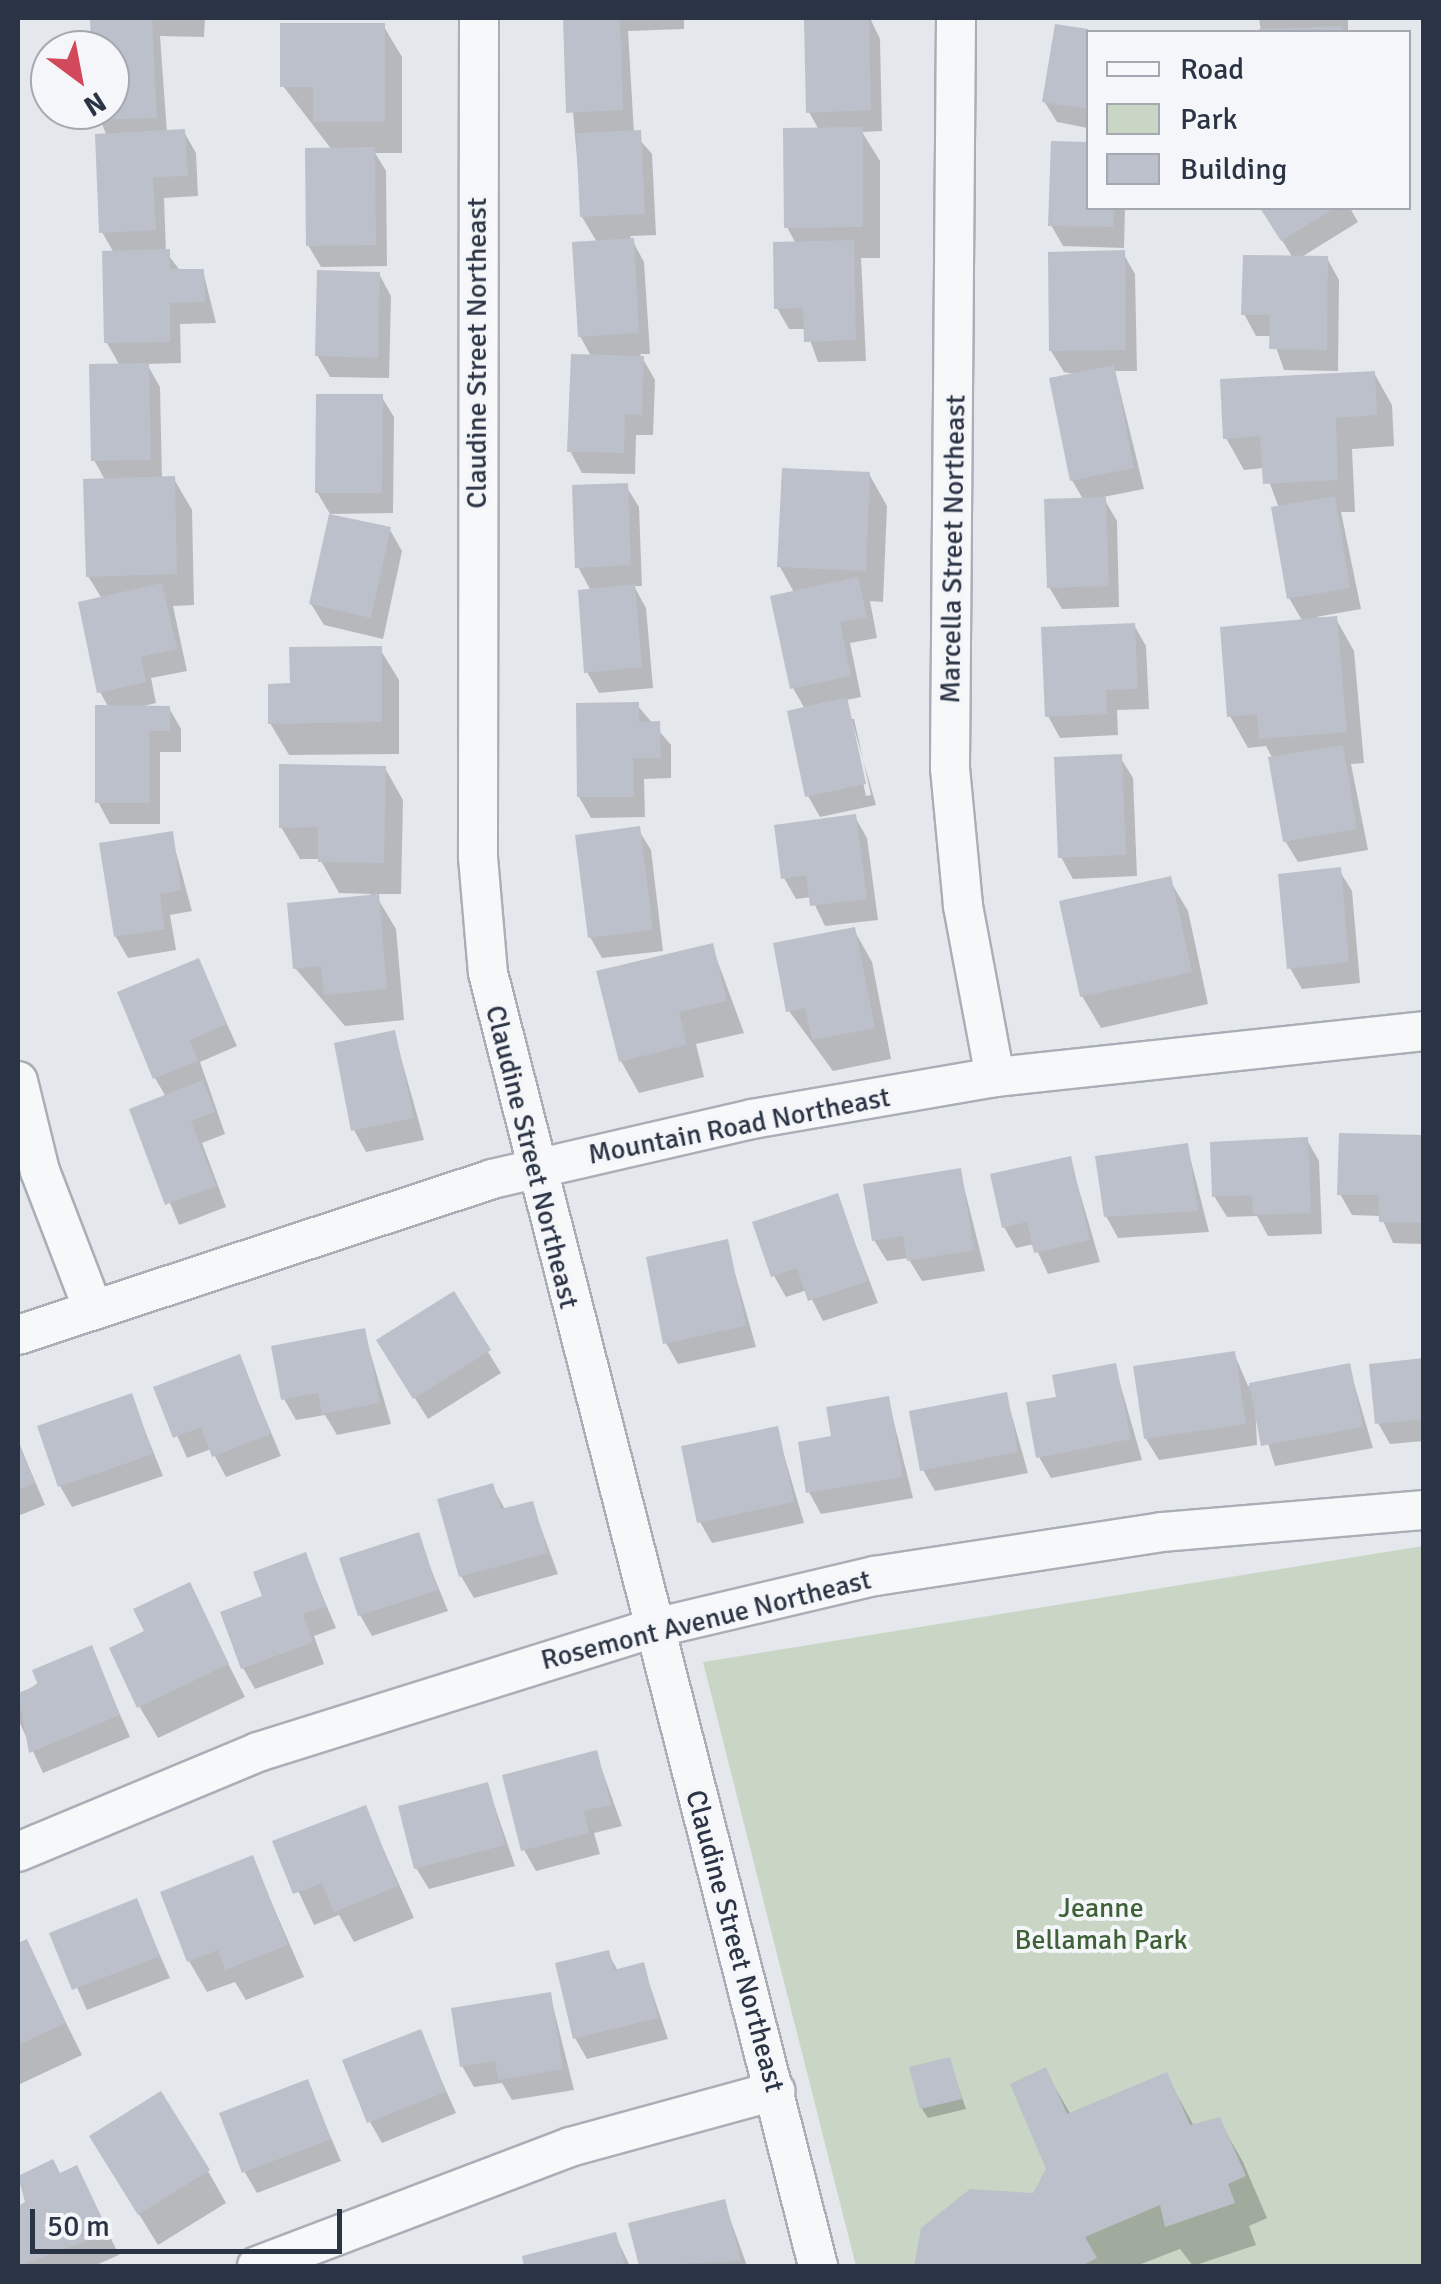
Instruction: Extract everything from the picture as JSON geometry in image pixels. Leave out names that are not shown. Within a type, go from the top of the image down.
[{"type":"street","name":"Claudine Street Northeast","points":[[479,18],[478,857],[501,1054],[818,2266]]},
{"type":"street","name":"Marcella Street Northeast","points":[[956,18],[950,768],[995,1077]]},
{"type":"street","name":"Mountain Road Northeast","points":[[18,1335],[91,1304],[533,1168],[995,1077],[1424,1031]]},
{"type":"street","points":[[18,1081],[40,1171],[91,1304]]},
{"type":"street","name":"Rosemont Avenue Northeast","points":[[18,1852],[258,1752],[650,1629],[875,1576],[1124,1538],[1424,1510]]},
{"type":"street","points":[[256,2266],[570,2147],[775,2090]]},
{"type":"green space","name":"Jeanne Bellamah Park","points":[[1423,1546],[1423,2266],[856,2266],[703,1662]]},
{"type":"building","points":[[152,18],[157,118],[130,119],[130,30],[90,30],[90,20]]},
{"type":"building","points":[[563,18],[620,18],[623,110],[566,113]]},
{"type":"building","points":[[804,18],[869,18],[871,110],[806,113]]},
{"type":"building","points":[[280,23],[385,23],[385,122],[313,122],[313,87],[280,87]]},
{"type":"building","points":[[1055,24],[1088,29],[1086,109],[1042,102]]},
{"type":"building","points":[[1343,26],[1343,30],[1259,29]]},
{"type":"building","points":[[863,127],[863,227],[784,228],[783,128]]},
{"type":"building","points":[[185,129],[188,176],[153,177],[156,230],[99,233],[95,134]]},
{"type":"building","points":[[641,130],[645,214],[580,217],[576,133]]},
{"type":"building","points":[[1051,141],[1086,142],[1086,210],[1114,210],[1113,227],[1048,226]]},
{"type":"building","points":[[375,147],[376,245],[306,246],[305,148]]},
{"type":"building","points":[[1261,210],[1332,210],[1281,241]]},
{"type":"building","points":[[634,238],[639,333],[578,337],[572,242]]},
{"type":"building","points":[[854,240],[856,340],[804,342],[803,308],[774,309],[773,242]]},
{"type":"building","points":[[170,249],[170,269],[204,269],[205,302],[170,303],[170,342],[104,343],[102,251]]},
{"type":"building","points":[[1125,250],[1126,350],[1049,351],[1048,252]]},
{"type":"building","points":[[1243,255],[1328,256],[1327,350],[1269,349],[1270,315],[1241,315]]},
{"type":"building","points":[[317,270],[380,272],[378,358],[315,356]]},
{"type":"building","points":[[571,354],[644,356],[642,415],[625,414],[624,453],[567,452]]},
{"type":"building","points":[[149,363],[151,460],[91,461],[89,364]]},
{"type":"building","points":[[1114,365],[1134,468],[1070,481],[1049,378]]},
{"type":"building","points":[[1375,371],[1377,415],[1336,418],[1338,480],[1263,484],[1260,436],[1223,439],[1220,379]]},
{"type":"building","points":[[316,394],[383,394],[382,493],[315,493]]},
{"type":"building","points":[[782,468],[870,472],[866,571],[777,567]]},
{"type":"building","points":[[175,476],[177,574],[86,577],[83,479]]},
{"type":"building","points":[[628,483],[631,565],[575,568],[572,485]]},
{"type":"building","points":[[1335,496],[1350,588],[1287,599],[1271,507]]},
{"type":"building","points":[[1106,497],[1109,586],[1047,588],[1044,499]]},
{"type":"building","points":[[329,514],[391,527],[371,618],[309,604]]},
{"type":"building","points":[[858,577],[867,617],[840,622],[851,676],[790,689],[770,596]]},
{"type":"building","points":[[162,583],[177,649],[141,657],[146,682],[97,693],[78,602]]},
{"type":"building","points":[[635,584],[642,667],[584,673],[578,590]]},
{"type":"building","points":[[1337,616],[1347,732],[1259,739],[1257,714],[1227,717],[1220,627]]},
{"type":"building","points":[[1135,623],[1138,689],[1106,690],[1107,714],[1045,717],[1041,627]]},
{"type":"building","points":[[382,646],[382,722],[268,724],[268,684],[290,683],[289,647]]},
{"type":"building","points":[[847,697],[866,784],[805,797],[787,711]]},
{"type":"building","points":[[639,702],[639,722],[660,721],[661,758],[633,758],[634,797],[577,797],[576,703]]},
{"type":"building","points":[[95,705],[170,706],[170,731],[149,731],[149,803],[95,803]]},
{"type":"building","points":[[1343,745],[1357,829],[1283,842],[1268,757]]},
{"type":"building","points":[[1122,754],[1126,855],[1058,858],[1054,757]]},
{"type":"building","points":[[279,764],[386,766],[384,863],[318,862],[318,827],[279,828]]},
{"type":"building","points":[[856,814],[867,899],[810,906],[806,875],[781,879],[774,825]]},
{"type":"building","points":[[640,826],[653,930],[588,938],[575,835]]},
{"type":"building","points":[[173,831],[181,890],[160,894],[165,929],[114,937],[99,843]]},
{"type":"building","points":[[1341,867],[1349,962],[1287,969],[1278,874]]},
{"type":"building","points":[[1171,876],[1192,972],[1080,997],[1059,901]]},
{"type":"building","points":[[379,894],[387,989],[324,995],[321,966],[293,969],[287,903]]},
{"type":"building","points":[[855,927],[875,1028],[812,1040],[805,1008],[786,1012],[773,943]]},
{"type":"building","points":[[713,943],[727,1001],[679,1012],[687,1045],[619,1062],[596,971]]},
{"type":"building","points":[[199,958],[227,1024],[190,1040],[198,1061],[153,1079],[117,992]]},
{"type":"building","points":[[395,1030],[414,1118],[351,1131],[334,1043]]},
{"type":"building","points":[[203,1080],[215,1112],[191,1121],[216,1186],[165,1205],[129,1109]]},
{"type":"building","points":[[1339,1133],[1424,1135],[1422,1223],[1379,1222],[1379,1195],[1337,1195]]},
{"type":"building","points":[[1308,1137],[1311,1213],[1253,1215],[1252,1195],[1212,1197],[1210,1142]]},
{"type":"building","points":[[1188,1143],[1198,1211],[1104,1217],[1095,1156]]},
{"type":"building","points":[[1071,1156],[1090,1240],[1034,1253],[1027,1222],[1002,1228],[990,1174]]},
{"type":"building","points":[[961,1168],[974,1250],[907,1261],[903,1236],[872,1241],[863,1184]]},
{"type":"building","points":[[838,1193],[868,1281],[808,1301],[797,1268],[771,1277],[752,1222]]},
{"type":"building","points":[[728,1239],[746,1326],[663,1344],[646,1257]]},
{"type":"building","points":[[454,1291],[491,1350],[413,1399],[376,1340]]},
{"type":"building","points":[[365,1328],[380,1403],[322,1414],[318,1393],[281,1400],[271,1346]]},
{"type":"building","points":[[1235,1351],[1246,1424],[1144,1439],[1133,1366]]},
{"type":"building","points":[[240,1354],[271,1434],[212,1457],[201,1427],[173,1438],[153,1387]]},
{"type":"building","points":[[1424,1358],[1424,1419],[1375,1424],[1369,1364]]},
{"type":"building","points":[[1116,1363],[1131,1439],[1036,1458],[1026,1402],[1056,1397],[1052,1375]]},
{"type":"building","points":[[1350,1363],[1363,1427],[1261,1446],[1249,1383]]},
{"type":"building","points":[[1007,1392],[1018,1452],[920,1471],[909,1411]]},
{"type":"building","points":[[132,1393],[153,1454],[58,1487],[37,1426]]},
{"type":"building","points":[[889,1396],[903,1477],[806,1493],[798,1442],[831,1436],[826,1407]]},
{"type":"building","points":[[778,1426],[794,1502],[697,1523],[681,1446]]},
{"type":"building","points":[[18,1440],[35,1483],[18,1490]]},
{"type":"building","points":[[493,1483],[501,1509],[533,1501],[548,1553],[459,1577],[437,1499]]},
{"type":"building","points":[[419,1532],[438,1590],[358,1616],[339,1558]]},
{"type":"building","points":[[306,1552],[326,1607],[303,1614],[313,1642],[241,1669],[220,1612],[262,1596],[253,1572]]},
{"type":"building","points":[[190,1582],[229,1664],[137,1708],[109,1648],[144,1631],[133,1609]]},
{"type":"building","points":[[92,1645],[120,1715],[29,1753],[18,1693],[38,1685],[32,1670]]},
{"type":"building","points":[[597,1750],[611,1805],[584,1811],[589,1833],[521,1851],[502,1775]]},
{"type":"building","points":[[488,1782],[505,1845],[414,1869],[398,1806]]},
{"type":"building","points":[[366,1805],[398,1886],[334,1912],[322,1883],[293,1894],[272,1841]]},
{"type":"building","points":[[253,1855],[288,1945],[225,1970],[218,1950],[187,1962],[160,1892]]},
{"type":"building","points":[[137,1898],[160,1956],[72,1990],[49,1933]]},
{"type":"building","points":[[27,1939],[66,2023],[18,2045],[18,1943]]},
{"type":"building","points":[[609,1950],[614,1970],[644,1962],[658,2018],[573,2039],[555,1963]]},
{"type":"building","points":[[551,1992],[563,2069],[498,2080],[495,2061],[460,2067],[451,2008]]},
{"type":"building","points":[[421,2029],[446,2092],[367,2123],[342,2060]]},
{"type":"building","points":[[950,2057],[962,2099],[920,2109],[909,2067]]},
{"type":"building","points":[[1046,2067],[1067,2114],[1167,2072],[1190,2125],[1220,2117],[1246,2176],[1228,2184],[1235,2203],[1165,2227],[1160,2205],[1085,2237],[1097,2258],[1082,2266],[914,2266],[921,2228],[970,2189],[1033,2193],[1046,2169],[1010,2084]]},
{"type":"building","points":[[308,2079],[331,2139],[242,2173],[219,2113]]},
{"type":"building","points":[[161,2091],[210,2170],[138,2215],[89,2136]]},
{"type":"building","points":[[53,2159],[60,2173],[77,2165],[109,2233],[18,2266],[18,2206],[25,2202],[18,2176]]},
{"type":"building","points":[[725,2199],[741,2261],[639,2266],[628,2223]]},
{"type":"building","points":[[616,2232],[625,2266],[524,2266],[522,2256]]}]
